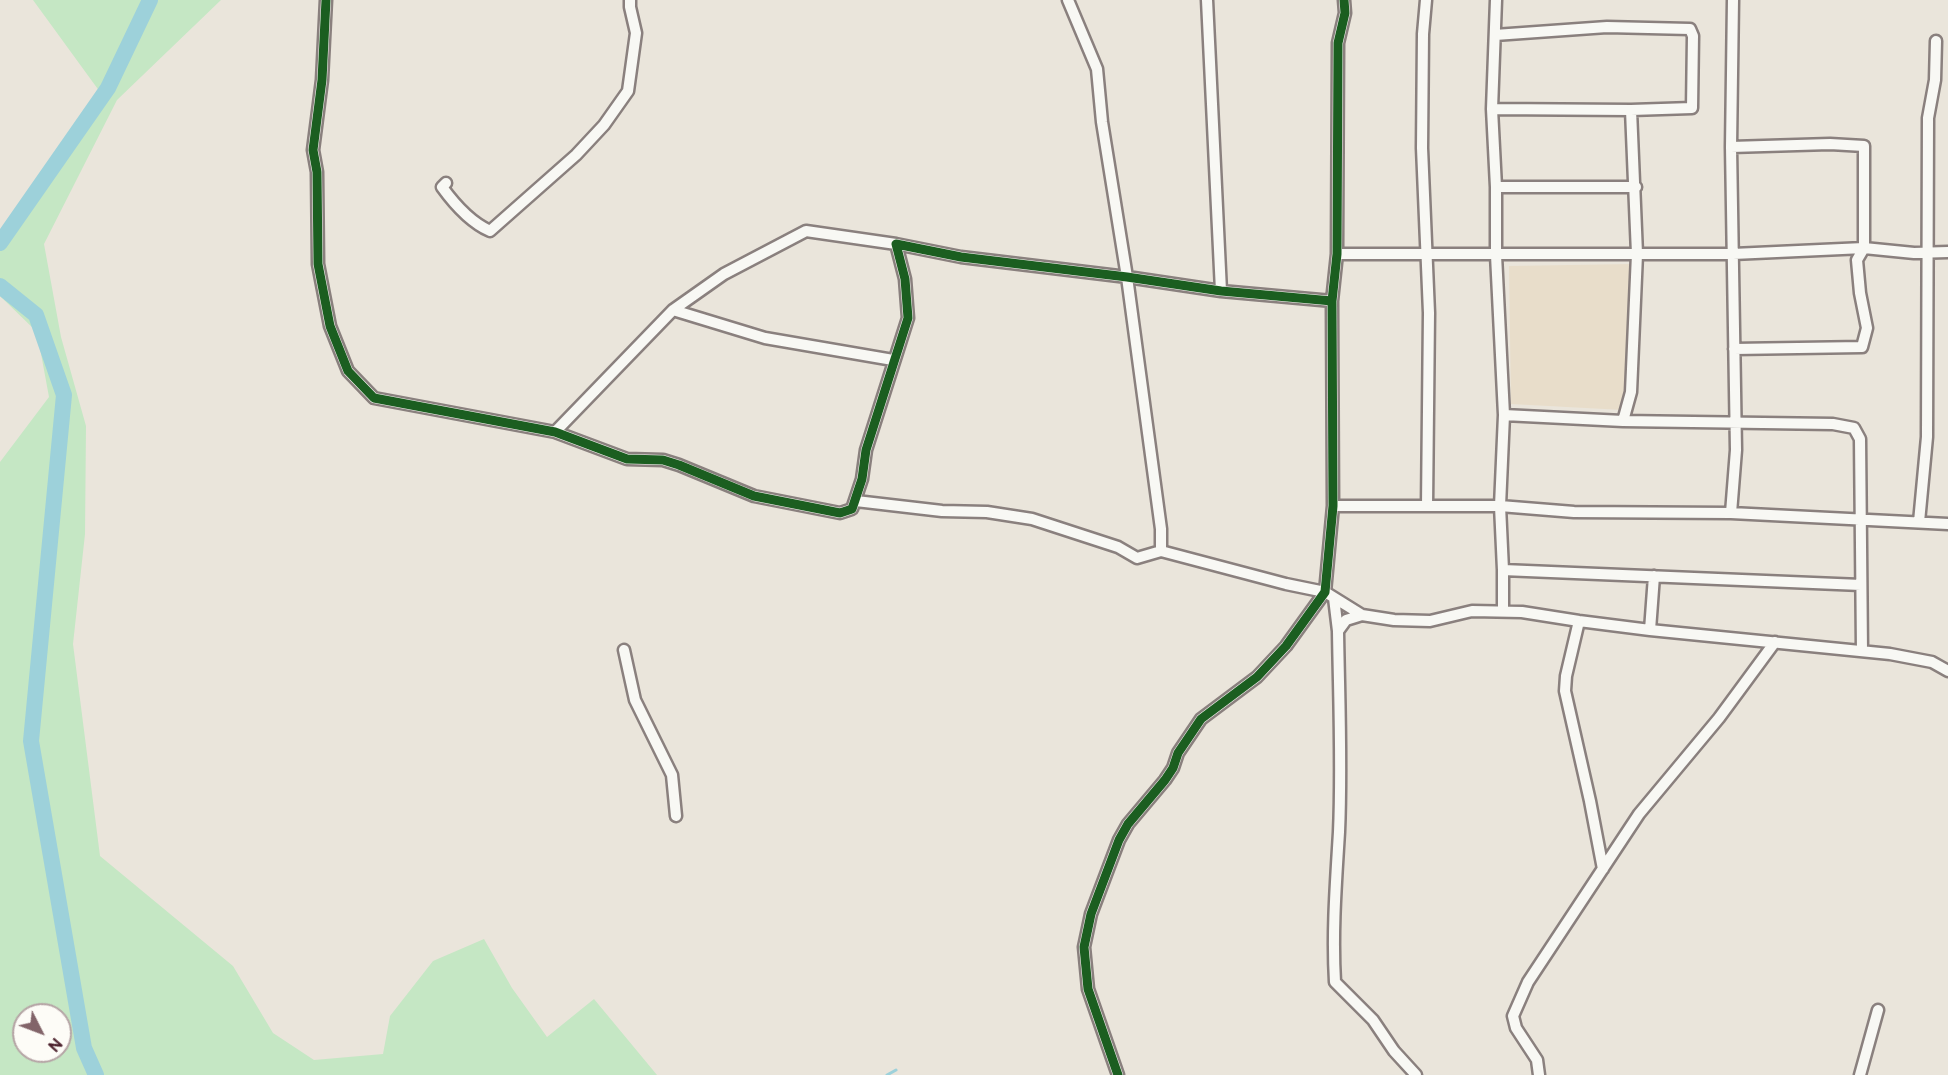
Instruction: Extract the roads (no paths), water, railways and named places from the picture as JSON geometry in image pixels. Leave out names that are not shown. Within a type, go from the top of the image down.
[{"type":"street","points":[[326,0],[322,80],[314,150],[318,264],[330,327],[348,371],[374,398],[555,432],[627,459],[663,460],[679,465],[754,496],[840,513],[852,509],[856,501],[866,450],[908,318],[905,279],[896,244]]},
{"type":"street","points":[[446,183],[442,187],[454,204],[479,226],[490,231],[576,154],[604,125],[628,90],[636,33],[630,0]]},
{"type":"street","points":[[1068,0],[1096,69],[1161,529],[1161,551]]},
{"type":"street","points":[[1207,0],[1221,291]]},
{"type":"street","points":[[1344,0],[1345,13],[1338,43],[1337,254],[1332,301],[1333,506],[1329,595],[1338,631],[1340,767],[1333,938],[1335,982],[1373,1020],[1394,1051],[1416,1075]]},
{"type":"street","points":[[1426,0],[1423,34],[1422,148],[1428,254],[1427,506]]},
{"type":"street","points":[[1496,0],[1492,109],[1504,415],[1500,506],[1503,611]]},
{"type":"street","points":[[1731,513],[1736,450],[1731,147],[1733,0]]},
{"type":"street","points":[[1492,109],[1692,108],[1693,36],[1690,29],[1607,27],[1495,35]]},
{"type":"street","points":[[1919,522],[1927,437],[1928,118],[1935,80],[1936,41]]},
{"type":"street","points":[[1623,421],[1631,392],[1637,254],[1631,110]]},
{"type":"street","points":[[1731,147],[1830,144],[1864,146],[1864,248],[1857,260],[1860,294],[1867,328],[1862,347],[1734,349]]},
{"type":"street","points":[[1496,187],[1636,187]]},
{"type":"street","points":[[555,432],[673,310],[724,274],[806,231],[896,244],[961,257],[1221,291],[1332,301]]},
{"type":"street","points":[[1337,254],[1733,254],[1864,248],[1914,253],[1948,252]]},
{"type":"street","points":[[673,310],[765,338],[893,360]]},
{"type":"street","points":[[1504,415],[1623,421],[1833,424],[1854,428],[1860,439],[1862,651]]},
{"type":"street","points":[[856,501],[942,511],[987,512],[1032,519],[1118,547],[1137,558],[1161,551],[1329,595],[1362,615],[1394,620],[1430,621],[1472,611],[1522,612],[1650,630],[1862,651],[1932,662],[1948,671]]},
{"type":"street","points":[[1333,506],[1500,506],[1574,512],[1731,513],[1948,524]]},
{"type":"street","points":[[1503,570],[1861,585]]},
{"type":"street","points":[[1650,630],[1654,576]]},
{"type":"street","points":[[1118,1075],[1088,989],[1084,947],[1091,914],[1119,840],[1128,824],[1165,780],[1173,768],[1178,753],[1201,718],[1257,677],[1329,595]]},
{"type":"street","points":[[1338,631],[1346,620],[1362,615]]},
{"type":"street","points":[[1579,621],[1566,676],[1565,691],[1603,869]]},
{"type":"street","points":[[1539,1075],[1537,1060],[1516,1028],[1513,1016],[1528,982],[1639,814],[1719,718],[1775,642]]},
{"type":"street","points":[[624,650],[635,700],[672,775],[676,816]]},
{"type":"street","points":[[1860,1075],[1878,1010]]},
{"type":"waterway","points":[[0,243],[108,88],[150,0]]},
{"type":"waterway","points":[[0,286],[36,315],[64,395],[31,741],[84,1048],[96,1075]]},
{"type":"waterway","points":[[887,1075],[896,1070]]}]
